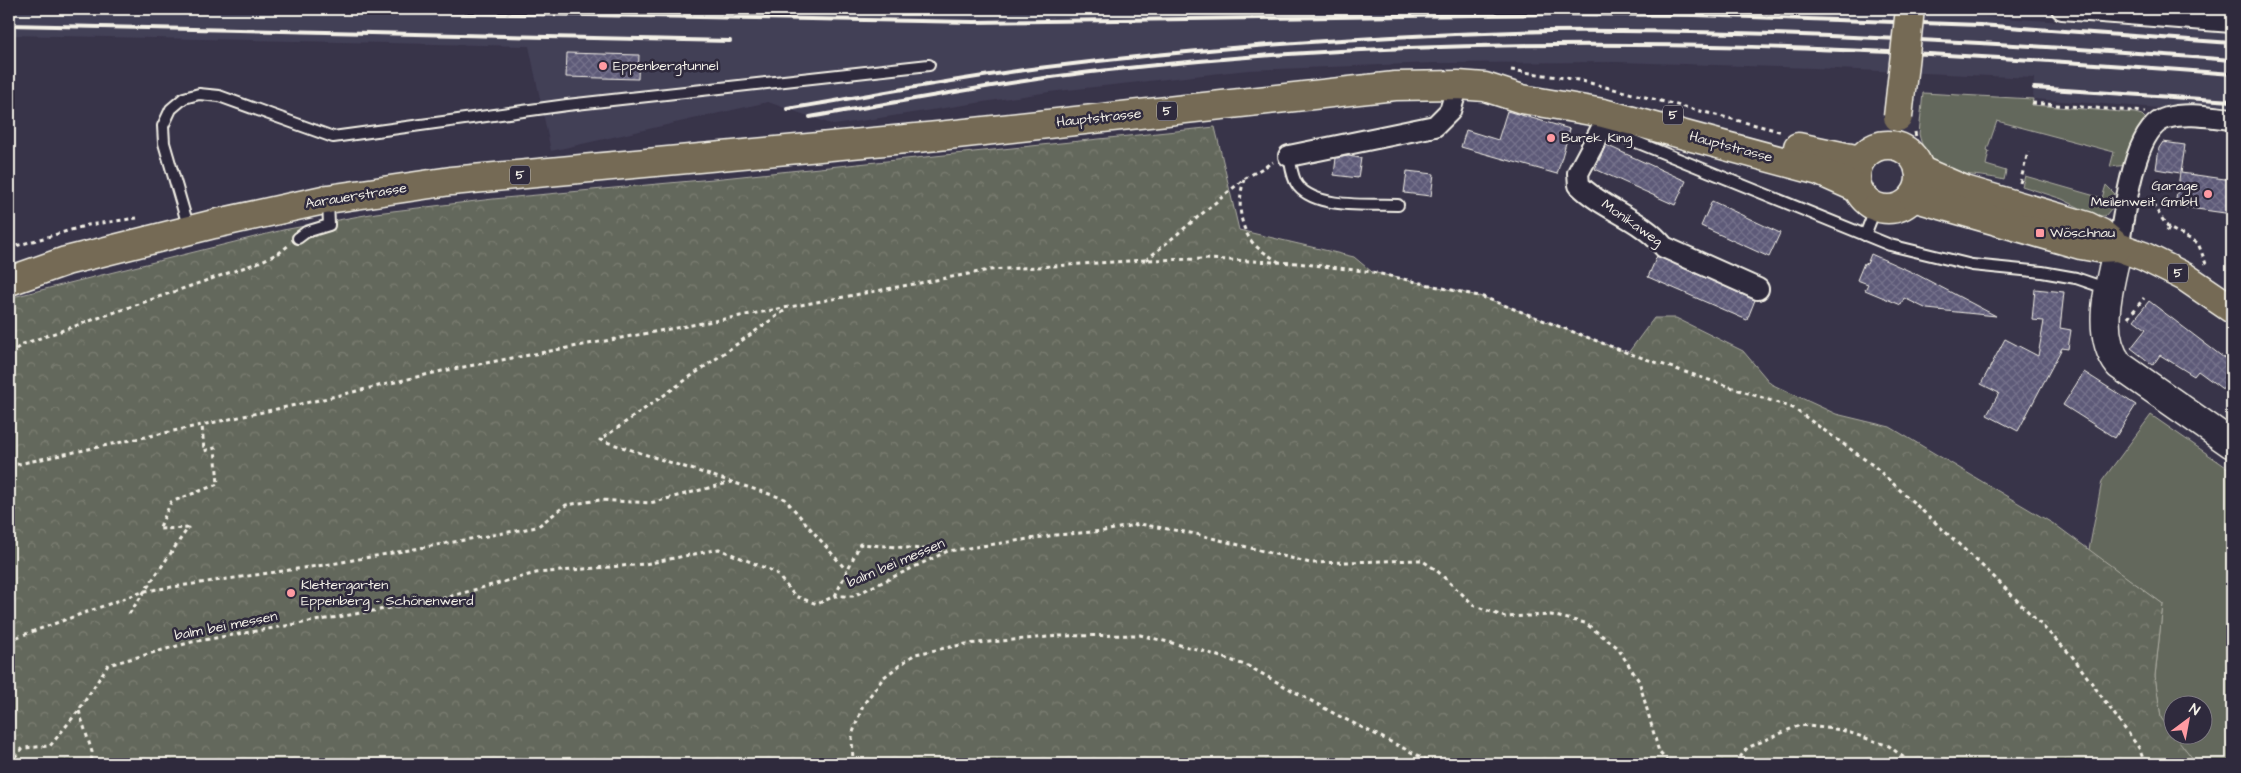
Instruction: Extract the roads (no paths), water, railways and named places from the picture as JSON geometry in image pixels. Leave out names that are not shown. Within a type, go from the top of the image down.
[{"type":"main road","points":[[1894,146],[1910,9]]},
{"type":"main road","name":"Hauptstrasse","points":[[712,158],[938,136],[1365,88],[1458,85],[1485,87],[1526,83],[1614,100],[1830,155],[1860,160]]},
{"type":"main road","name":"Hauptstrasse","points":[[1485,87],[1602,121],[1819,171],[1857,188]]},
{"type":"main road","points":[[1878,146],[1894,146],[1910,154],[1919,170],[1920,180],[1913,197],[1897,208],[1876,207],[1868,203],[1857,188],[1856,178],[1860,160],[1871,149],[1878,146]]},
{"type":"main road","name":"Aarauerstrasse","points":[[9,281],[66,261],[189,230],[328,199],[451,181],[712,158]]},
{"type":"main road","name":"5","points":[[1919,170],[1965,190],[2087,226],[2101,233],[2118,247],[2171,269],[2205,289],[2232,309]]},
{"type":"main road","name":"5","points":[[1913,197],[2080,245],[2098,248],[2118,247]]},
{"type":"street","points":[[2062,9],[2232,22]]},
{"type":"street","points":[[1289,156],[1435,126],[1450,111],[1458,85]]},
{"type":"street","points":[[2232,119],[2178,116],[2156,123],[2140,147],[2108,289],[2106,338],[2110,354],[2119,365],[2232,444]]},
{"type":"street","name":"Monikaweg","points":[[1602,121],[1578,173],[1577,178],[1583,189],[1638,224],[1658,239],[1664,247],[1758,289]]},
{"type":"lane","points":[[189,230],[164,143],[163,126],[171,109],[184,98],[199,94],[219,96],[320,133],[340,136],[567,105],[929,65]]},
{"type":"lane","points":[[1602,121],[1622,135],[1890,245],[1972,265],[2050,273],[2076,278],[2108,289]]},
{"type":"lane","points":[[1289,156],[1293,175],[1299,186],[1322,202],[1398,205]]},
{"type":"lane","points":[[298,238],[306,232],[329,225],[328,199]]},
{"type":"lane","points":[[1865,235],[1876,207]]},
{"type":"railway","points":[[248,9],[974,22],[1550,14],[1695,15],[1980,25],[2232,43]]},
{"type":"railway","points":[[9,25],[730,41]]},
{"type":"railway","points":[[787,109],[976,77],[1166,54],[1293,43],[1484,33],[1633,31],[1831,36],[2003,44],[2232,60]]},
{"type":"railway","points":[[810,117],[980,88],[1096,71],[1272,55],[1392,48],[1512,45],[1752,47],[1992,57],[2232,74]]},
{"type":"railway","points":[[2034,88],[2232,101]]},
{"type":"place","name":"Eppenbergtunnel","points":[[603,66]]},
{"type":"place","name":"Burek King","points":[[1551,138]]},
{"type":"place","name":"Garage Meilenweit GmbH","points":[[2208,194]]},
{"type":"place","name":"Wöschnau","points":[[2040,233]]},
{"type":"place","name":"Klettergarten Eppenberg - Schönenwerd","points":[[291,593]]}]
